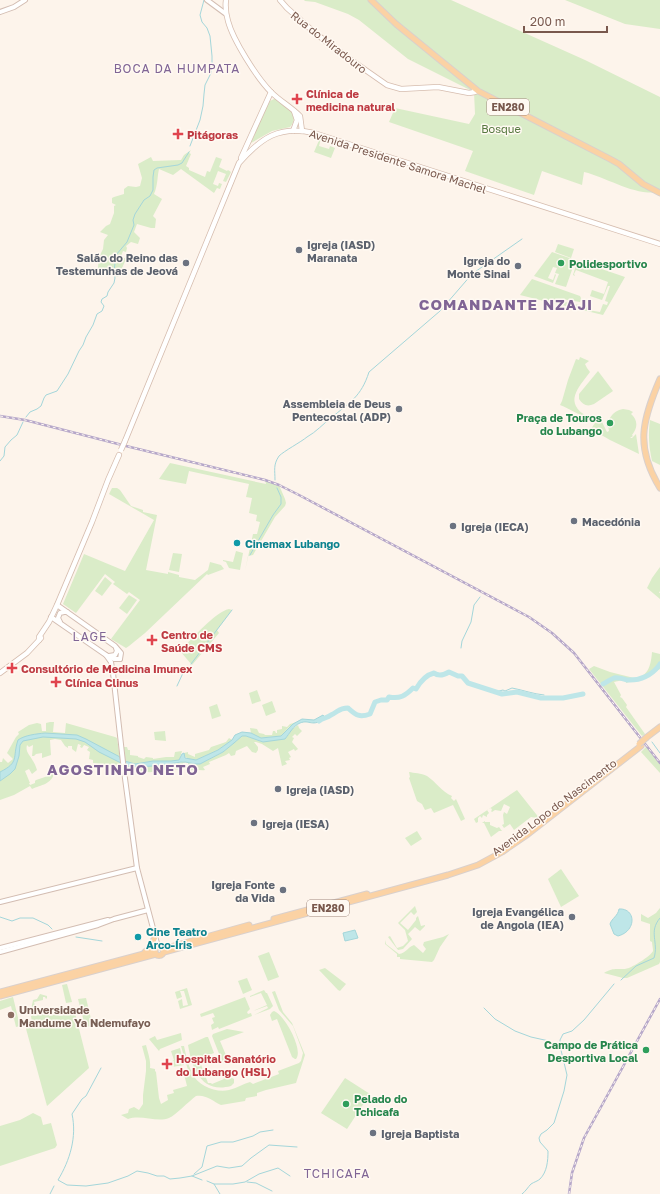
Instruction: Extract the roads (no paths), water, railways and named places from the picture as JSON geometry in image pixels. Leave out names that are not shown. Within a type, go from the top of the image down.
[{"type":"main road","points":[[226,0],[226,14],[231,30],[250,65],[271,92],[300,116],[302,131]]},
{"type":"main road","name":"Rua do Miradouro","points":[[280,0],[310,28],[344,55],[387,85],[401,89],[438,86],[469,93],[475,91]]},
{"type":"main road","name":"EN280","points":[[371,0],[396,24],[475,91],[488,96],[610,159],[619,164],[644,184],[660,193]]},
{"type":"main road","points":[[239,163],[271,92]]},
{"type":"main road","points":[[293,131],[297,120],[294,112]]},
{"type":"main road","name":"Avenida Presidente Samora Machel","points":[[0,673],[27,653],[45,633],[97,508],[101,502],[120,452],[239,163],[252,148],[267,137],[280,133],[302,131],[338,141],[660,244]]},
{"type":"main road","points":[[660,379],[646,415],[644,440],[645,454],[649,468],[660,488]]},
{"type":"main road","name":"Avenida Lopo do Nascimento","points":[[648,739],[660,727]]},
{"type":"main road","name":"Avenida Lopo do Nascimento","points":[[159,951],[442,874],[477,862],[494,854],[504,847],[660,731]]},
{"type":"main road","points":[[141,954],[150,948],[155,937]]},
{"type":"main road","name":"EN280","points":[[0,992],[141,954],[159,951]]},
{"type":"main road","name":"EN280","points":[[0,996],[159,951]]},
{"type":"street","points":[[0,12],[14,7],[25,0]]},
{"type":"street","points":[[207,0],[226,14]]},
{"type":"street","points":[[57,605],[115,646],[121,653],[120,658],[115,664],[113,673]]},
{"type":"street","points":[[62,624],[58,618],[59,616],[62,612],[69,613]]},
{"type":"street","points":[[52,618],[106,656],[111,662],[137,868],[159,951]]},
{"type":"street","points":[[106,656],[115,655],[117,652],[115,646]]},
{"type":"street","points":[[106,656],[114,659],[120,658]]},
{"type":"street","points":[[0,902],[137,868]]},
{"type":"street","points":[[0,948],[148,910]]},
{"type":"street","points":[[0,952],[98,925],[114,919]]},
{"type":"water","points":[[323,715],[325,718],[321,721],[314,723],[303,722],[298,724],[285,739],[263,742],[242,736],[223,752],[200,764],[183,762],[134,767],[127,766],[125,761],[135,764],[153,761],[179,760],[184,753],[185,758],[196,760],[218,750],[232,740],[235,735],[242,732],[251,733],[261,738],[281,736],[293,724],[302,719],[314,720]]},
{"type":"water","points":[[45,733],[77,735],[120,757],[121,763],[99,752],[85,742],[76,739],[43,737],[23,741],[20,745],[19,756],[15,769],[0,781],[0,772],[13,762],[18,740],[34,734]]},
{"type":"water","points":[[619,909],[629,912],[632,920],[629,930],[618,936],[614,934],[610,924]]},
{"type":"water","points":[[355,930],[358,938],[345,941],[343,933]]},
{"type":"waterway","points":[[190,146],[200,120],[205,85],[211,73],[212,67],[210,36],[207,28],[202,22],[200,15],[204,0]]},
{"type":"waterway","points":[[26,417],[30,412],[41,406],[46,395],[57,391],[68,374],[97,314],[102,311],[104,306],[101,302],[102,299],[107,296],[114,283],[116,255],[127,242],[134,225],[133,220],[135,214],[153,190],[154,170],[157,168],[182,163],[189,152]]},
{"type":"waterway","points":[[275,480],[275,465],[279,456],[313,433],[349,403],[362,387],[369,372],[440,311],[472,274],[522,239]]},
{"type":"waterway","points":[[0,461],[4,456],[5,447],[17,435],[23,422]]},
{"type":"waterway","points":[[250,555],[281,504],[281,497],[277,488]]},
{"type":"waterway","points":[[461,648],[462,641],[471,622],[474,605],[480,597]]},
{"type":"waterway","points":[[191,664],[232,610]]},
{"type":"waterway","points":[[603,684],[614,678],[627,680],[641,678],[650,674],[660,664]]},
{"type":"waterway","points":[[177,686],[183,673],[189,667]]},
{"type":"waterway","points":[[319,721],[345,708],[348,708],[360,716],[370,714],[375,702],[387,700],[389,697],[396,698],[402,696],[413,688],[416,689],[428,675],[434,673],[442,675],[449,672],[462,676],[468,683],[502,694],[517,692],[541,698],[563,698],[583,694]]},
{"type":"waterway","points":[[495,692],[505,691],[512,688],[544,695]]},
{"type":"waterway","points":[[652,742],[660,753]]},
{"type":"waterway","points":[[0,917],[12,921],[20,918],[33,918],[48,925],[52,929]]},
{"type":"waterway","points":[[621,980],[636,966],[654,958],[654,933],[660,918]]},
{"type":"waterway","points":[[76,937],[102,941]]},
{"type":"waterway","points":[[522,1194],[531,1184],[540,1179],[547,1166],[548,1151],[540,1142],[539,1138],[541,1134],[554,1123],[564,1091],[567,1075],[560,1040],[563,1034],[572,1031],[584,1020],[614,984]]},
{"type":"waterway","points":[[484,1008],[495,1019],[515,1031],[531,1037],[549,1041],[559,1046]]},
{"type":"waterway","points":[[101,1068],[86,1096],[82,1099],[72,1114],[74,1131],[73,1140],[69,1156],[58,1180],[67,1185],[86,1186],[108,1183],[137,1171],[157,1176],[164,1176],[170,1179],[180,1178],[192,1176],[217,1166],[229,1168],[242,1166],[269,1145],[297,1147]]},
{"type":"waterway","points":[[194,1174],[202,1167],[207,1146],[221,1142],[233,1142],[253,1136],[260,1132],[273,1130]]},
{"type":"waterway","points":[[207,1181],[214,1184],[233,1184],[245,1182],[259,1174],[278,1168],[290,1176]]},
{"type":"waterway","points":[[192,1176],[202,1180]]},
{"type":"waterway","points":[[247,1182],[256,1183],[272,1191]]},
{"type":"waterway","points":[[214,1184],[220,1194]]},
{"type":"waterway","points":[[50,1194],[54,1186]]},
{"type":"railway","points":[[0,416],[25,420],[265,480],[299,495],[529,617],[552,633],[574,653],[660,763]]},
{"type":"railway","points":[[569,1194],[572,1173],[584,1138],[660,999]]},
{"type":"place","name":"Clínica de medicina natural","points":[[297,99]]},
{"type":"place","name":"Pitágoras","points":[[178,134]]},
{"type":"place","name":"Igreja (IASD) Maranata","points":[[299,250]]},
{"type":"place","name":"Salão do Reino das Testemunhas de Jeová","points":[[186,263]]},
{"type":"place","name":"Polidesportivo","points":[[561,263]]},
{"type":"place","name":"Igreja do Monte Sinai","points":[[518,266]]},
{"type":"place","name":"Assembleia de Deus Pentecostal (ADP)","points":[[399,409]]},
{"type":"place","name":"Praça de Touros do Lubango","points":[[610,423]]},
{"type":"place","name":"Macedónia","points":[[574,521]]},
{"type":"place","name":"Igreja (IECA)","points":[[453,526]]},
{"type":"place","name":"Cinemax Lubango","points":[[237,543]]},
{"type":"place","name":"Centro de Saúde CMS","points":[[152,640]]},
{"type":"place","name":"Consultório de Medicina Imunex","points":[[12,668]]},
{"type":"place","name":"Clínica Clinus","points":[[56,682]]},
{"type":"place","name":"Igreja (IASD)","points":[[278,789]]},
{"type":"place","name":"Igreja (IESA)","points":[[254,823]]},
{"type":"place","name":"Igreja Fonte da Vida","points":[[283,890]]},
{"type":"place","name":"Igreja Evangélica de Angola (IEA)","points":[[572,917]]},
{"type":"place","name":"Cine Teatro Arco-Íris","points":[[138,937]]},
{"type":"place","name":"Universidade Mandume Ya Ndemufayo","points":[[11,1015]]},
{"type":"place","name":"Campo de Prática Desportiva Local","points":[[646,1050]]},
{"type":"place","name":"Hospital Sanatório do Lubango (HSL)","points":[[167,1064]]},
{"type":"place","name":"Pelado do Tchicafa","points":[[346,1104]]},
{"type":"place","name":"Igreja Baptista","points":[[373,1133]]},
{"type":"district","name":"BOCA DA HUMPATA","points":[[177,68]]},
{"type":"district","name":"COMANDANTE NZAJI","points":[[506,304]]},
{"type":"district","name":"LAGE","points":[[90,636]]},
{"type":"district","name":"AGOSTINHO NETO","points":[[123,769]]},
{"type":"district","name":"TCHICAFA","points":[[337,1173]]},
{"type":"park label","name":"Bosque","points":[[501,128]]}]
